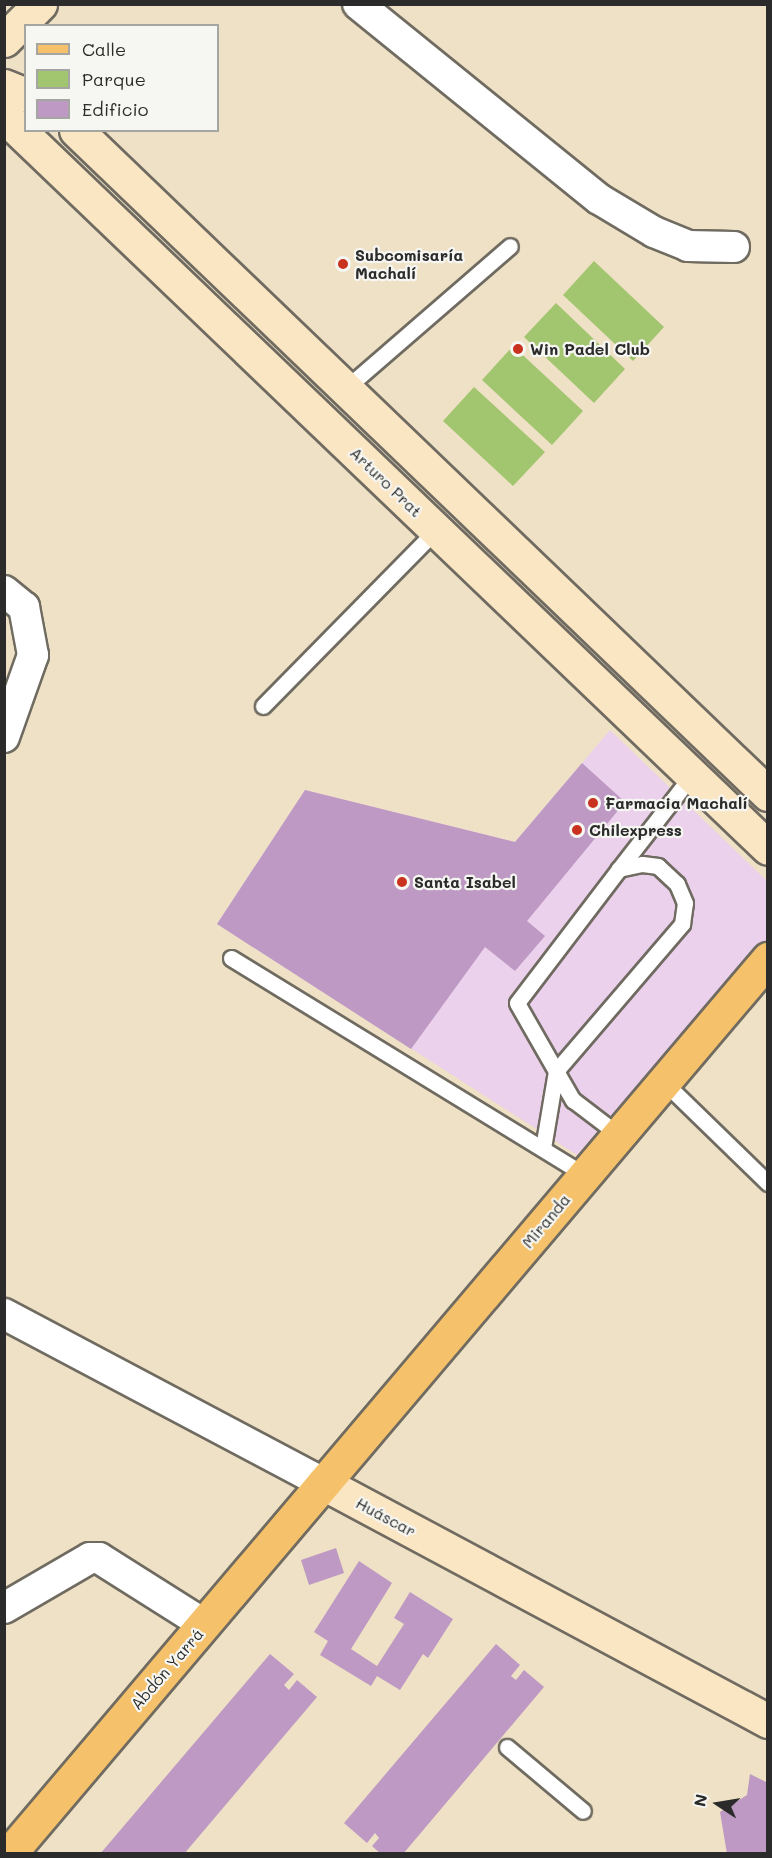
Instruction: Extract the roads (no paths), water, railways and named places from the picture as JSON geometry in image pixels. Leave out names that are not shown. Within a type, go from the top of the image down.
[{"type":"main road","points":[[4,40],[40,4]]},
{"type":"main road","points":[[4,86],[24,94]]},
{"type":"main road","name":"Arturo Prat","points":[[4,116],[768,848]]},
{"type":"main road","points":[[78,132],[768,794]]},
{"type":"main road","name":"Miranda","points":[[323,1484],[768,959]]},
{"type":"main road","name":"Abdón Yarrá","points":[[9,1854],[323,1484]]},
{"type":"main road","name":"Huáscar","points":[[323,1484],[768,1721]]},
{"type":"street","points":[[358,4],[598,199],[654,232],[688,246],[734,247]]},
{"type":"street","points":[[4,591],[24,607],[33,655],[4,737]]},
{"type":"street","name":"Huáscar","points":[[4,1314],[323,1484]]},
{"type":"street","points":[[4,1608],[90,1558],[99,1558],[205,1625]]},
{"type":"lane","points":[[345,389],[510,246]]},
{"type":"lane","points":[[263,706],[436,530]]},
{"type":"lane","points":[[619,1135],[573,1100],[517,1003],[692,775]]},
{"type":"lane","points":[[543,1148],[556,1071],[682,924],[682,893],[658,866],[642,864],[619,869]]},
{"type":"lane","points":[[231,958],[585,1175]]},
{"type":"lane","points":[[664,1082],[768,1183]]},
{"type":"lane","points":[[507,1747],[583,1811]]},
{"type":"place","name":"Subcomisaría Machalí","points":[[343,264]]},
{"type":"place","name":"Win Padel Club","points":[[518,349]]},
{"type":"place","name":"Farmacia Machalí","points":[[593,803]]},
{"type":"place","name":"Chilexpress","points":[[577,830]]},
{"type":"place","name":"Santa Isabel","points":[[402,882]]}]
